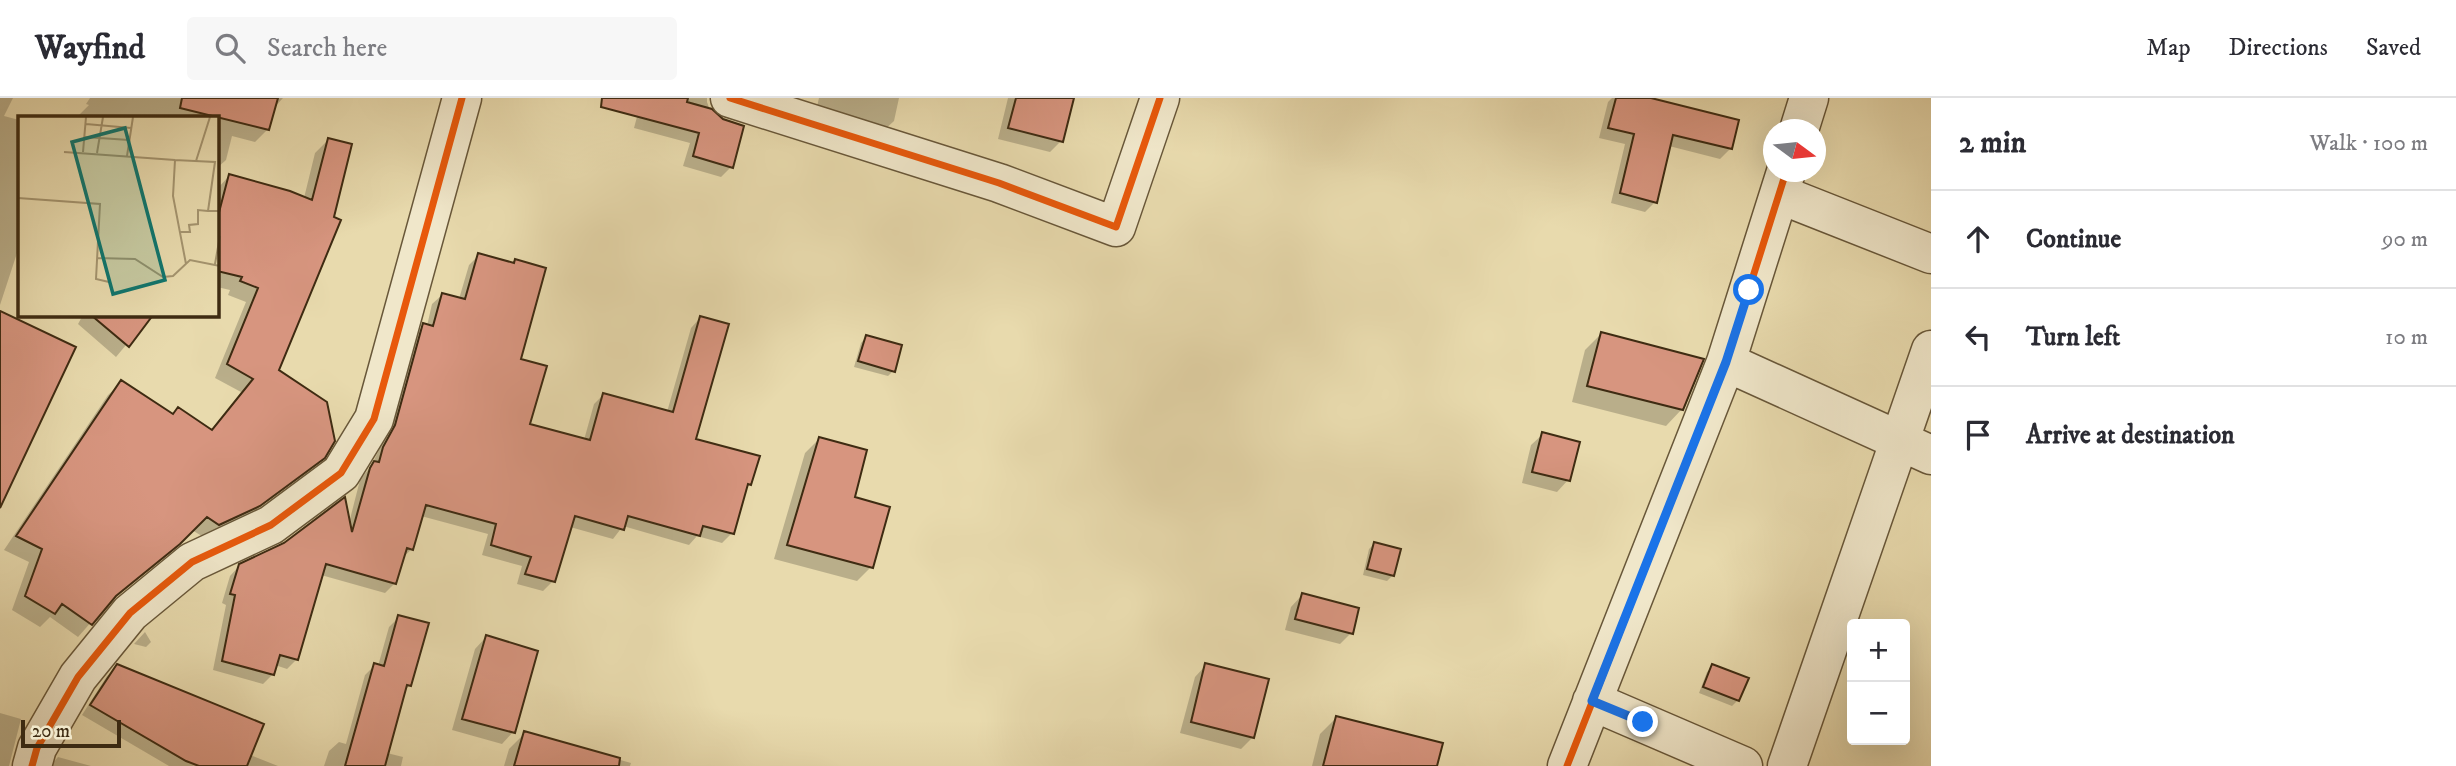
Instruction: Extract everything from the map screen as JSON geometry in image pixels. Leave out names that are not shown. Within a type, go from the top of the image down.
[{"type":"street","points":[[32,766],[37,748],[78,677],[130,613],[192,562],[271,525],[341,473],[374,419],[461,98]]},
{"type":"street","points":[[730,98],[999,183],[1116,227],[1160,98]]},
{"type":"street","points":[[1802,119],[1809,98]]},
{"type":"street","points":[[1567,766],[1726,362],[1783,183],[1931,254]]},
{"type":"street","points":[[1787,766],[1916,448],[1931,350]]},
{"type":"street","points":[[1726,362],[1916,448]]},
{"type":"street","points":[[1592,701],[1743,766]]},
{"type":"building","points":[[182,98],[278,98],[269,130],[180,108]]},
{"type":"building","points":[[602,98],[688,98],[687,102],[712,109],[723,119],[744,126],[733,168],[693,156],[699,133],[601,107]]},
{"type":"building","points":[[1016,98],[1074,98],[1063,142],[1008,128]]},
{"type":"building","points":[[1616,98],[1651,98],[1739,120],[1732,149],[1673,135],[1657,203],[1620,193],[1634,134],[1608,128]]},
{"type":"building","points":[[328,138],[352,144],[334,217],[341,220],[279,370],[327,402],[335,441],[325,458],[260,506],[219,525],[207,517],[180,544],[116,596],[92,625],[62,604],[55,614],[25,596],[42,549],[16,536],[121,380],[173,414],[178,407],[212,430],[253,379],[227,364],[258,288],[240,281],[242,277],[219,271],[219,212],[229,174],[312,200]]},
{"type":"building","points":[[478,253],[514,263],[515,259],[546,268],[521,359],[547,366],[530,424],[590,440],[603,393],[673,412],[700,316],[729,324],[696,439],[760,456],[751,485],[748,484],[734,534],[703,526],[700,536],[628,516],[624,530],[575,516],[555,582],[525,574],[531,557],[491,545],[496,524],[426,505],[413,550],[407,548],[396,584],[326,564],[298,660],[280,655],[274,675],[222,661],[235,595],[230,594],[239,564],[284,543],[345,497],[352,532],[370,468],[374,461],[379,462],[383,447],[395,425],[423,323],[433,326],[442,293],[465,299]]},
{"type":"building","points":[[0,311],[76,347],[0,508]]},
{"type":"building","points":[[93,317],[152,317],[129,347]]},
{"type":"building","points":[[1601,332],[1704,359],[1683,410],[1587,386]]},
{"type":"building","points":[[866,335],[902,345],[895,372],[858,361]]},
{"type":"building","points":[[1542,432],[1580,442],[1570,481],[1532,472]]},
{"type":"building","points":[[819,437],[867,450],[855,497],[890,507],[873,568],[787,545]]},
{"type":"building","points":[[1374,542],[1401,549],[1394,576],[1367,569]]},
{"type":"building","points":[[1302,593],[1359,608],[1353,634],[1295,619]]},
{"type":"building","points":[[398,615],[429,623],[411,686],[407,685],[385,766],[345,766],[374,663],[384,666]]},
{"type":"building","points":[[486,635],[538,651],[515,733],[462,719]]},
{"type":"building","points":[[1205,663],[1269,679],[1254,738],[1191,722]]},
{"type":"building","points":[[117,664],[264,724],[247,766],[199,766],[186,761],[90,705]]},
{"type":"building","points":[[1712,664],[1749,678],[1739,701],[1703,687]]},
{"type":"building","points":[[1336,716],[1443,743],[1437,766],[1323,766]]},
{"type":"building","points":[[524,731],[620,758],[619,766],[514,766]]},
{"type":"cycle path","points":[[32,766],[37,748],[78,677],[130,613],[192,562],[271,525],[341,473],[374,419],[462,98]]},
{"type":"cycle path","points":[[730,98],[999,183],[1116,227],[1160,98]]},
{"type":"cycle path","points":[[1567,766],[1726,362],[1783,182]]},
{"type":"route","points":[[1643,722],[1592,701],[1726,362],[1749,290]]}]
